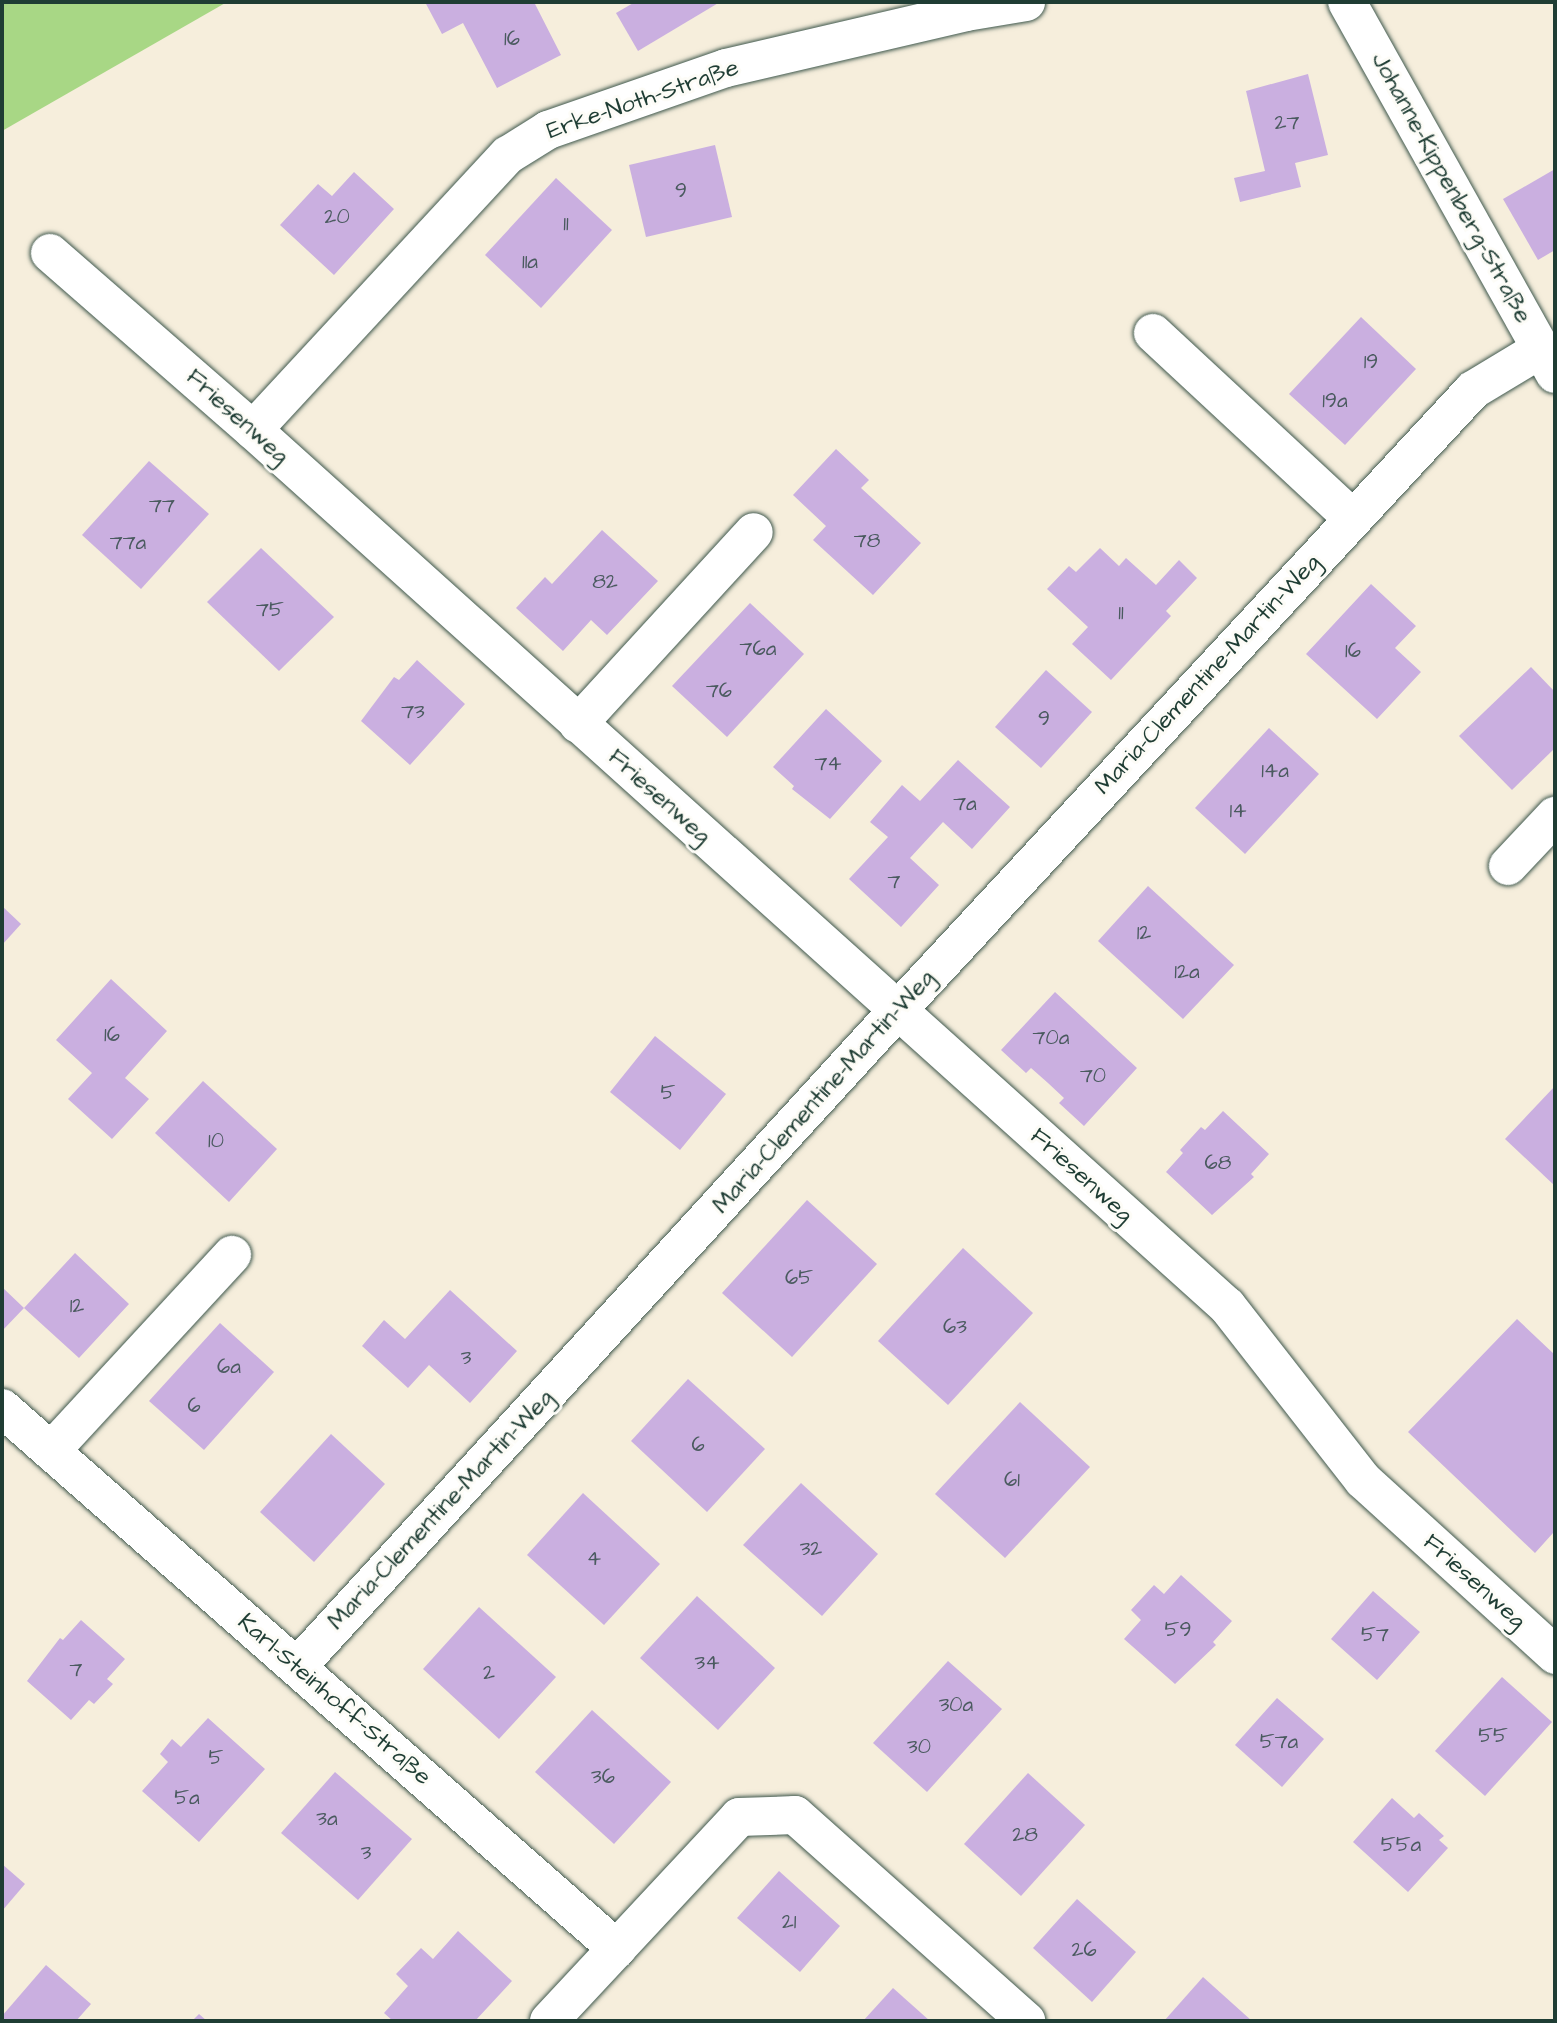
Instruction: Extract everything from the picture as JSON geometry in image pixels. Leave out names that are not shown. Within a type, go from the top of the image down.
[{"type":"street","name":"Erke-Noth-Straße","points":[[253,430],[508,155],[548,130],[726,68],[966,12],[1027,2]]},
{"type":"street","name":"Johanne-Kippenberg-Straße","points":[[1347,2],[1548,362]]},
{"type":"street","name":"Friesenweg","points":[[50,253],[253,430],[1227,1306],[1363,1480],[1555,1655]]},
{"type":"street","points":[[1153,333],[1353,519]]},
{"type":"street","name":"Maria-Clementine-Martin-Weg","points":[[297,1667],[897,1011],[1473,390],[1548,362]]},
{"type":"street","points":[[578,724],[754,532]]},
{"type":"street","points":[[1508,866],[1555,816]]},
{"type":"street","points":[[51,1451],[232,1255]]},
{"type":"street","name":"Karl-Steinhoff-Straße","points":[[2,1408],[617,1949]]},
{"type":"street","points":[[549,2021],[739,1817],[795,1815],[1026,2021]]},
{"type":"green space","points":[[2,2],[227,2],[2,131]]},
{"type":"building","points":[[425,2],[534,2],[561,55],[497,88],[463,23],[442,34]]},
{"type":"building","points":[[635,2],[720,2],[638,51],[616,13]]},
{"type":"building","points":[[1308,74],[1328,155],[1295,163],[1301,187],[1240,202],[1234,178],[1265,171],[1246,91]]},
{"type":"building","points":[[715,145],[732,217],[646,237],[629,165]]},
{"type":"building","points":[[1555,169],[1555,250],[1538,260],[1503,199]]},
{"type":"building","points":[[354,172],[394,209],[334,275],[280,225],[318,184],[332,196]]},
{"type":"building","points":[[556,178],[612,230],[541,308],[485,255]]},
{"type":"building","points":[[1361,317],[1416,369],[1345,445],[1289,394]]},
{"type":"building","points":[[836,449],[869,480],[861,488],[921,543],[873,595],[813,540],[826,526],[793,495]]},
{"type":"building","points":[[149,461],[209,514],[141,589],[82,535]]},
{"type":"building","points":[[602,530],[658,581],[607,635],[591,620],[563,651],[516,608],[545,577],[552,584]]},
{"type":"building","points":[[261,548],[334,617],[279,671],[207,602]]},
{"type":"building","points":[[1100,548],[1119,566],[1126,558],[1156,585],[1179,560],[1197,578],[1166,611],[1171,616],[1111,680],[1072,644],[1088,627],[1047,589],[1069,566],[1076,572]]},
{"type":"building","points":[[1371,584],[1416,626],[1395,648],[1421,672],[1377,719],[1306,654]]},
{"type":"building","points":[[750,603],[804,654],[727,737],[672,686]]},
{"type":"building","points":[[417,660],[465,704],[410,765],[361,721],[394,677],[399,680]]},
{"type":"building","points":[[1531,667],[1555,692],[1555,748],[1512,790],[1459,736]]},
{"type":"building","points":[[1046,670],[1092,712],[1041,768],[995,727]]},
{"type":"building","points":[[826,709],[882,761],[830,819],[792,789],[794,786],[773,767]]},
{"type":"building","points":[[1269,728],[1319,774],[1245,854],[1195,808]]},
{"type":"building","points":[[958,760],[1010,807],[972,849],[943,822],[910,858],[939,885],[901,927],[849,879],[888,837],[870,822],[902,785],[920,801]]},
{"type":"building","points":[[1148,886],[1234,965],[1183,1019],[1098,941]]},
{"type":"building","points":[[2,906],[21,924],[2,945]]},
{"type":"building","points":[[111,979],[167,1031],[125,1078],[149,1099],[112,1139],[68,1099],[92,1073],[56,1040]]},
{"type":"building","points":[[1055,992],[1137,1068],[1084,1126],[1059,1103],[1064,1098],[1048,1083],[1031,1068],[1026,1073],[1001,1050]]},
{"type":"building","points":[[655,1036],[726,1094],[680,1150],[610,1092]]},
{"type":"building","points":[[203,1081],[277,1149],[229,1202],[155,1133]]},
{"type":"building","points":[[1555,1086],[1555,1186],[1505,1139]]},
{"type":"building","points":[[1223,1111],[1269,1154],[1251,1174],[1254,1177],[1212,1215],[1166,1172],[1183,1153],[1180,1150],[1201,1127],[1205,1130]]},
{"type":"building","points":[[807,1200],[877,1264],[792,1357],[722,1293]]},
{"type":"building","points":[[963,1248],[1033,1313],[948,1405],[878,1341]]},
{"type":"building","points":[[75,1253],[129,1304],[79,1358],[24,1308]]},
{"type":"building","points":[[2,1287],[24,1308],[2,1331]]},
{"type":"building","points":[[450,1290],[517,1351],[470,1403],[429,1365],[408,1388],[362,1346],[384,1320],[405,1339]]},
{"type":"building","points":[[1517,1319],[1555,1355],[1555,1535],[1553,1533],[1535,1553],[1408,1432]]},
{"type":"building","points":[[220,1323],[274,1372],[204,1450],[149,1401]]},
{"type":"building","points":[[688,1379],[765,1449],[707,1512],[631,1441]]},
{"type":"building","points":[[1020,1402],[1090,1467],[1005,1558],[935,1494]]},
{"type":"building","points":[[331,1434],[385,1484],[314,1562],[260,1512]]},
{"type":"building","points":[[801,1483],[878,1554],[822,1616],[743,1545]]},
{"type":"building","points":[[583,1493],[660,1564],[604,1625],[527,1555]]},
{"type":"building","points":[[1181,1575],[1232,1621],[1213,1642],[1216,1645],[1175,1684],[1124,1639],[1141,1620],[1131,1610],[1154,1585],[1164,1594]]},
{"type":"building","points":[[1373,1591],[1420,1632],[1377,1680],[1331,1639]]},
{"type":"building","points":[[697,1596],[775,1668],[718,1730],[640,1658]]},
{"type":"building","points":[[479,1607],[556,1677],[499,1739],[423,1669]]},
{"type":"building","points":[[81,1620],[125,1659],[107,1679],[113,1684],[94,1704],[89,1700],[71,1720],[27,1681],[60,1638],[63,1640]]},
{"type":"building","points":[[948,1661],[1002,1709],[927,1792],[873,1743]]},
{"type":"building","points":[[1502,1677],[1552,1722],[1485,1796],[1435,1751]]},
{"type":"building","points":[[1277,1698],[1324,1739],[1282,1787],[1235,1745]]},
{"type":"building","points":[[592,1710],[671,1782],[614,1844],[535,1772]]},
{"type":"building","points":[[208,1718],[265,1769],[199,1842],[142,1791],[168,1762],[160,1754],[172,1739],[181,1747]]},
{"type":"building","points":[[335,1772],[412,1839],[358,1900],[281,1833]]},
{"type":"building","points":[[1028,1773],[1085,1825],[1021,1896],[964,1844]]},
{"type":"building","points":[[1392,1798],[1414,1818],[1419,1813],[1444,1836],[1439,1840],[1448,1848],[1408,1892],[1353,1842]]},
{"type":"building","points":[[2,1864],[25,1884],[2,1911]]},
{"type":"building","points":[[779,1871],[840,1926],[800,1972],[737,1918]]},
{"type":"building","points":[[1077,1899],[1136,1952],[1092,2002],[1033,1948]]},
{"type":"building","points":[[458,1931],[512,1981],[475,2021],[393,2021],[384,2013],[408,1986],[396,1974],[421,1948],[433,1959]]},
{"type":"building","points":[[46,1965],[91,2004],[76,2021],[2,2021],[2,2016]]},
{"type":"building","points":[[1203,1977],[1252,2021],[1164,2021]]},
{"type":"building","points":[[893,1988],[930,2021],[863,2021]]},
{"type":"building","points":[[199,2014],[207,2021],[192,2021]]}]
